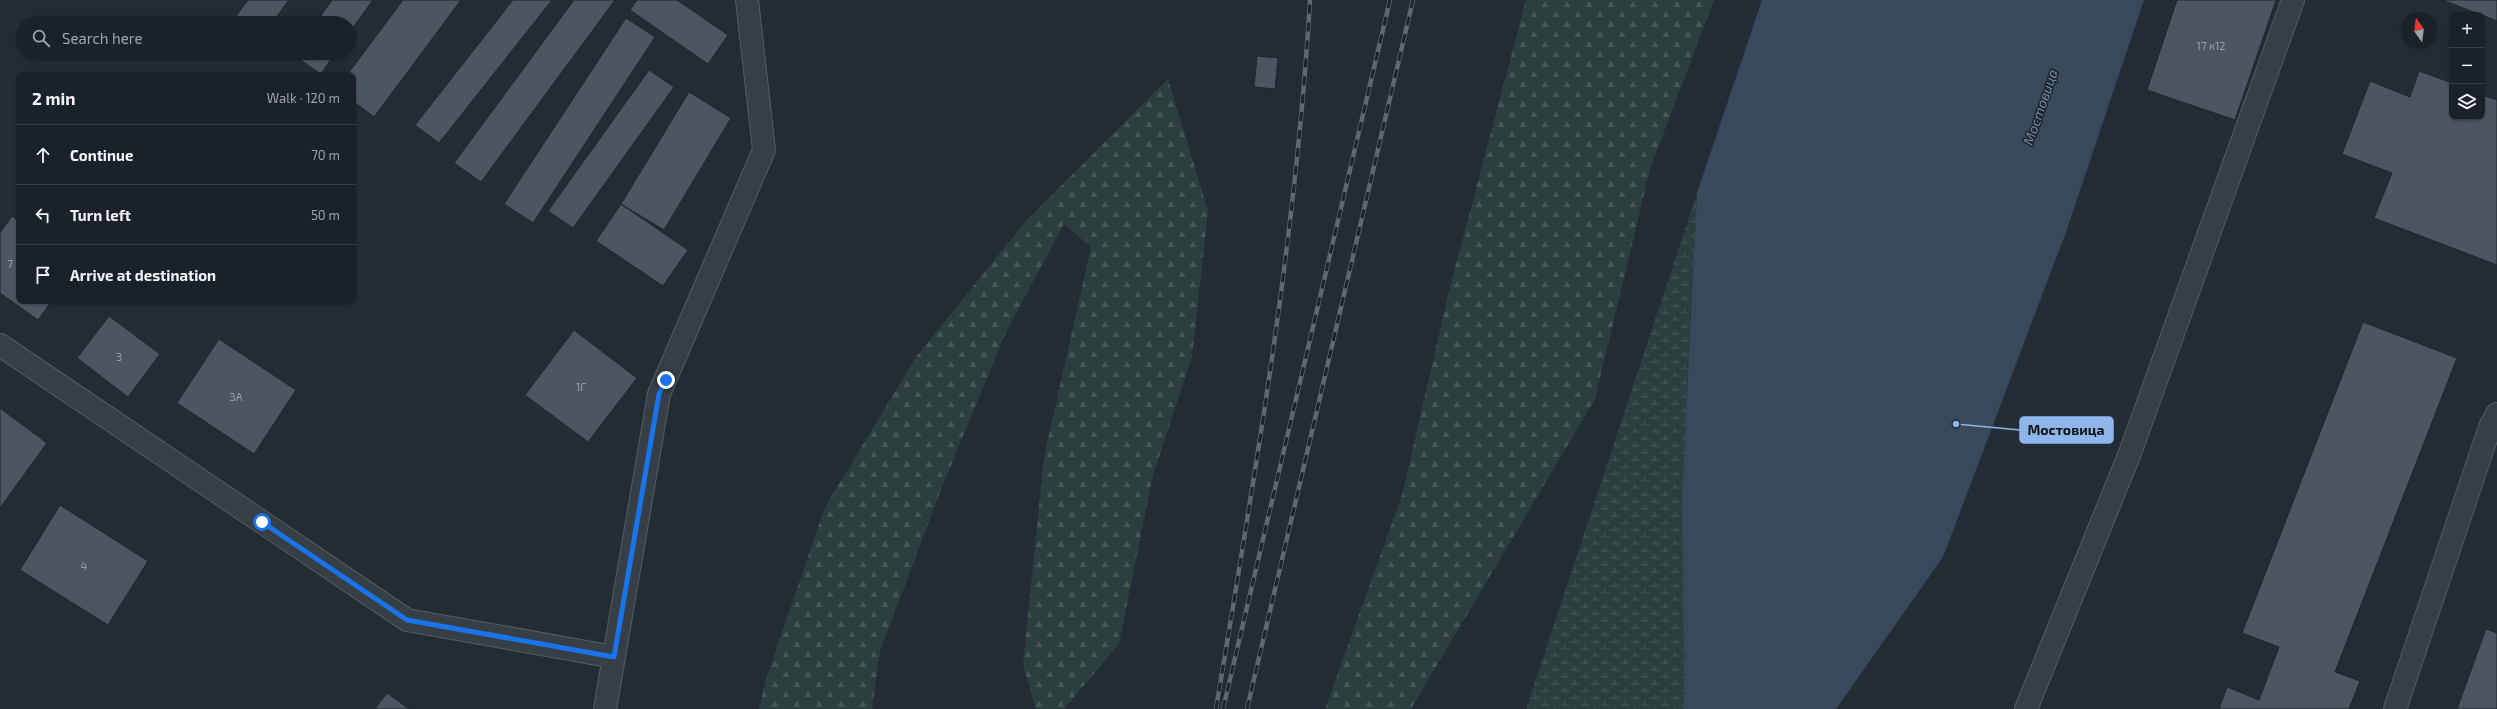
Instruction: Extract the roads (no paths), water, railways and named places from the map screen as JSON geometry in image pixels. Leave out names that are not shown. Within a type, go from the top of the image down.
[{"type":"lane","points":[[605,709],[659,394],[764,150],[747,0]]},
{"type":"lane","points":[[2026,709],[2130,453],[2293,0]]},
{"type":"lane","points":[[0,345],[407,620],[614,657]]},
{"type":"lane","points":[[2395,709],[2490,427],[2497,414]]},
{"type":"water","points":[[1762,0],[2144,0],[2066,232],[1943,557],[1836,709],[1684,709],[1682,495],[1697,193]]},
{"type":"railway","points":[[1216,709],[1259,444],[1284,267],[1304,89],[1310,0]]},
{"type":"railway","points":[[1223,709],[1390,0]]},
{"type":"railway","points":[[1247,709],[1413,0]]},
{"type":"place","name":"Мостовица","points":[[1956,424]]}]
